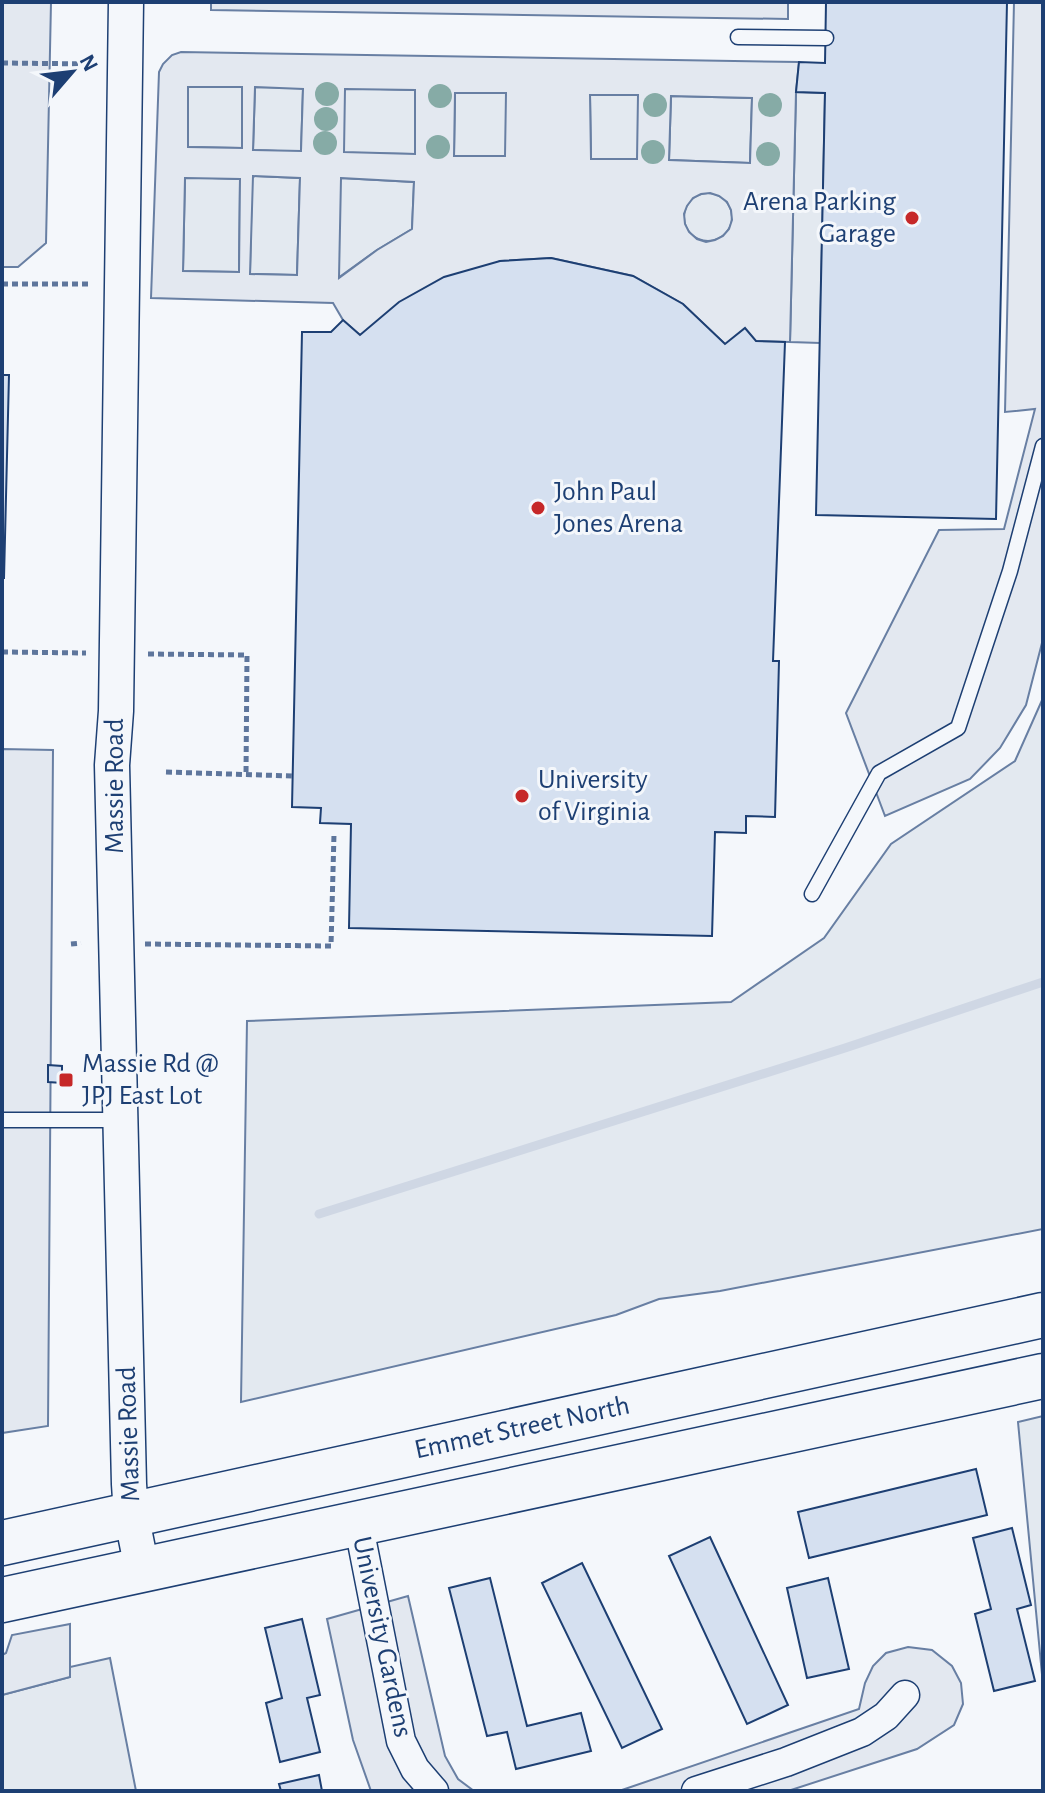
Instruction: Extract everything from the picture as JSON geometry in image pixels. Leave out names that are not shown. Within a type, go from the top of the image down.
[{"type":"main road","name":"Emmet Street North","points":[[2,1543],[1043,1315]]},
{"type":"main road","name":"Emmet Street North","points":[[2,1600],[1043,1376]]},
{"type":"street","name":"Massie Road","points":[[126,2],[116,711],[112,765],[131,1514],[142,1569]]},
{"type":"street","name":"University Gardens","points":[[358,1522],[401,1741],[415,1769],[434,1791]]},
{"type":"street","points":[[696,1791],[786,1762],[862,1732],[886,1716],[905,1695]]},
{"type":"lane","points":[[738,37],[826,38]]},
{"type":"lane","points":[[812,894],[879,773],[958,728],[1010,571],[1043,446]]},
{"type":"lane","points":[[2,1120],[121,1120]]},
{"type":"path","points":[[2,63],[97,64]]},
{"type":"path","points":[[2,284],[96,284]]},
{"type":"path","points":[[2,652],[87,653]]},
{"type":"path","points":[[145,654],[247,655],[246,775]]},
{"type":"path","points":[[166,772],[293,776]]},
{"type":"path","points":[[140,944],[331,946],[334,834]]},
{"type":"path","points":[[71,944],[81,943]]},
{"type":"shaded area","points":[[2,2],[51,2],[46,243],[18,267],[2,267]]},
{"type":"shaded area","points":[[211,2],[788,2],[788,19],[211,10]]},
{"type":"shaded area","points":[[1014,2],[1043,2],[1043,639],[1026,705],[1000,748],[970,779],[885,816],[846,713],[939,530],[1004,529],[1035,409],[1005,412]]},
{"type":"shaded area","points":[[181,52],[799,62],[790,342],[725,344],[683,304],[633,276],[551,258],[500,261],[360,335],[343,320],[333,303],[151,298],[159,72],[172,55]],"holes":[[[188,87],[242,87],[242,148],[188,147]],[[255,87],[303,89],[301,151],[253,150]],[[345,89],[415,90],[415,154],[344,152]],[[455,93],[506,93],[505,156],[454,156]],[[590,95],[638,95],[637,159],[591,159]],[[671,96],[752,98],[750,163],[669,160]],[[253,176],[300,178],[297,275],[250,274]],[[185,178],[240,179],[239,272],[183,271]],[[341,178],[414,182],[412,229],[377,250],[339,278]],[[710,193],[727,202],[732,220],[723,236],[706,242],[689,232],[684,214],[693,198]]]},
{"type":"shaded area","points":[[188,86],[243,87],[242,148],[188,147]]},
{"type":"shaded area","points":[[255,87],[303,88],[301,152],[253,150]]},
{"type":"shaded area","points":[[344,88],[416,90],[415,154],[343,153]]},
{"type":"shaded area","points":[[455,92],[506,93],[506,157],[454,156]]},
{"type":"shaded area","points":[[796,92],[825,93],[820,343],[790,342]]},
{"type":"shaded area","points":[[590,95],[638,95],[638,159],[591,159]]},
{"type":"shaded area","points":[[671,96],[752,98],[750,163],[669,160]]},
{"type":"shaded area","points":[[252,176],[300,178],[297,275],[250,274]]},
{"type":"shaded area","points":[[185,177],[240,179],[239,272],[183,271]]},
{"type":"shaded area","points":[[340,178],[414,182],[412,229],[338,278]]},
{"type":"shaded area","points":[[708,193],[725,200],[732,217],[725,234],[708,241],[691,234],[684,217],[691,200]]},
{"type":"shaded area","points":[[1043,698],[1043,1229],[720,1291],[659,1299],[616,1315],[241,1402],[247,1021],[731,1002],[824,938],[891,844],[1015,761]]},
{"type":"shaded area","points":[[2,749],[53,750],[48,1426],[2,1433]]},
{"type":"shaded area","points":[[1043,1416],[1043,1685],[1018,1422]]},
{"type":"shaded area","points":[[408,1596],[445,1756],[458,1779],[474,1791],[371,1791],[353,1740],[327,1619]]},
{"type":"shaded area","points":[[70,1624],[70,1677],[2,1695],[2,1655],[6,1653],[12,1635]]},
{"type":"shaded area","points":[[908,1647],[932,1650],[952,1666],[961,1683],[963,1704],[954,1725],[917,1749],[788,1791],[619,1791],[859,1709],[873,1666],[886,1653]]},
{"type":"shaded area","points":[[110,1658],[136,1791],[2,1791],[2,1695],[70,1677],[70,1667]]},
{"type":"building","name":"Arena Parking Garage","points":[[826,2],[1007,2],[996,519],[816,515],[825,93],[796,92],[799,62],[825,63]]},
{"type":"building","name":"John Paul Jones Arena","points":[[551,258],[633,276],[683,304],[725,344],[745,328],[756,341],[785,342],[773,661],[779,661],[775,817],[746,816],[746,833],[715,832],[712,936],[349,928],[351,824],[320,823],[321,808],[292,807],[302,332],[331,332],[343,320],[360,335],[399,302],[444,277],[500,261]]},
{"type":"building","points":[[2,375],[9,375],[4,578],[2,578]]},
{"type":"building","points":[[48,1065],[62,1066],[62,1083],[48,1082]]},
{"type":"building","points":[[976,1469],[987,1515],[809,1558],[798,1512]]},
{"type":"building","points":[[1012,1528],[1031,1605],[1017,1609],[1035,1681],[994,1691],[975,1614],[991,1609],[973,1538]]},
{"type":"building","points":[[710,1537],[788,1705],[747,1724],[669,1556]]},
{"type":"building","points":[[582,1563],[662,1729],[622,1748],[542,1583]]},
{"type":"building","points":[[490,1578],[527,1726],[581,1713],[591,1751],[516,1769],[507,1732],[487,1736],[449,1588]]},
{"type":"building","points":[[828,1578],[849,1669],[807,1678],[787,1588]]},
{"type":"building","points":[[302,1619],[320,1695],[307,1698],[320,1752],[280,1762],[266,1703],[282,1698],[265,1628]]},
{"type":"building","points":[[319,1775],[322,1791],[281,1791],[279,1784]]},
{"type":"waterway","points":[[319,1214],[845,1048],[1043,982]]},
{"type":"place","name":"Arena Parking Garage","points":[[912,218]]},
{"type":"place","name":"John Paul Jones Arena","points":[[538,508]]},
{"type":"place","name":"University of Virginia","points":[[522,796]]},
{"type":"place","name":"Massie Rd @ JPJ East Lot","points":[[66,1080]]}]
